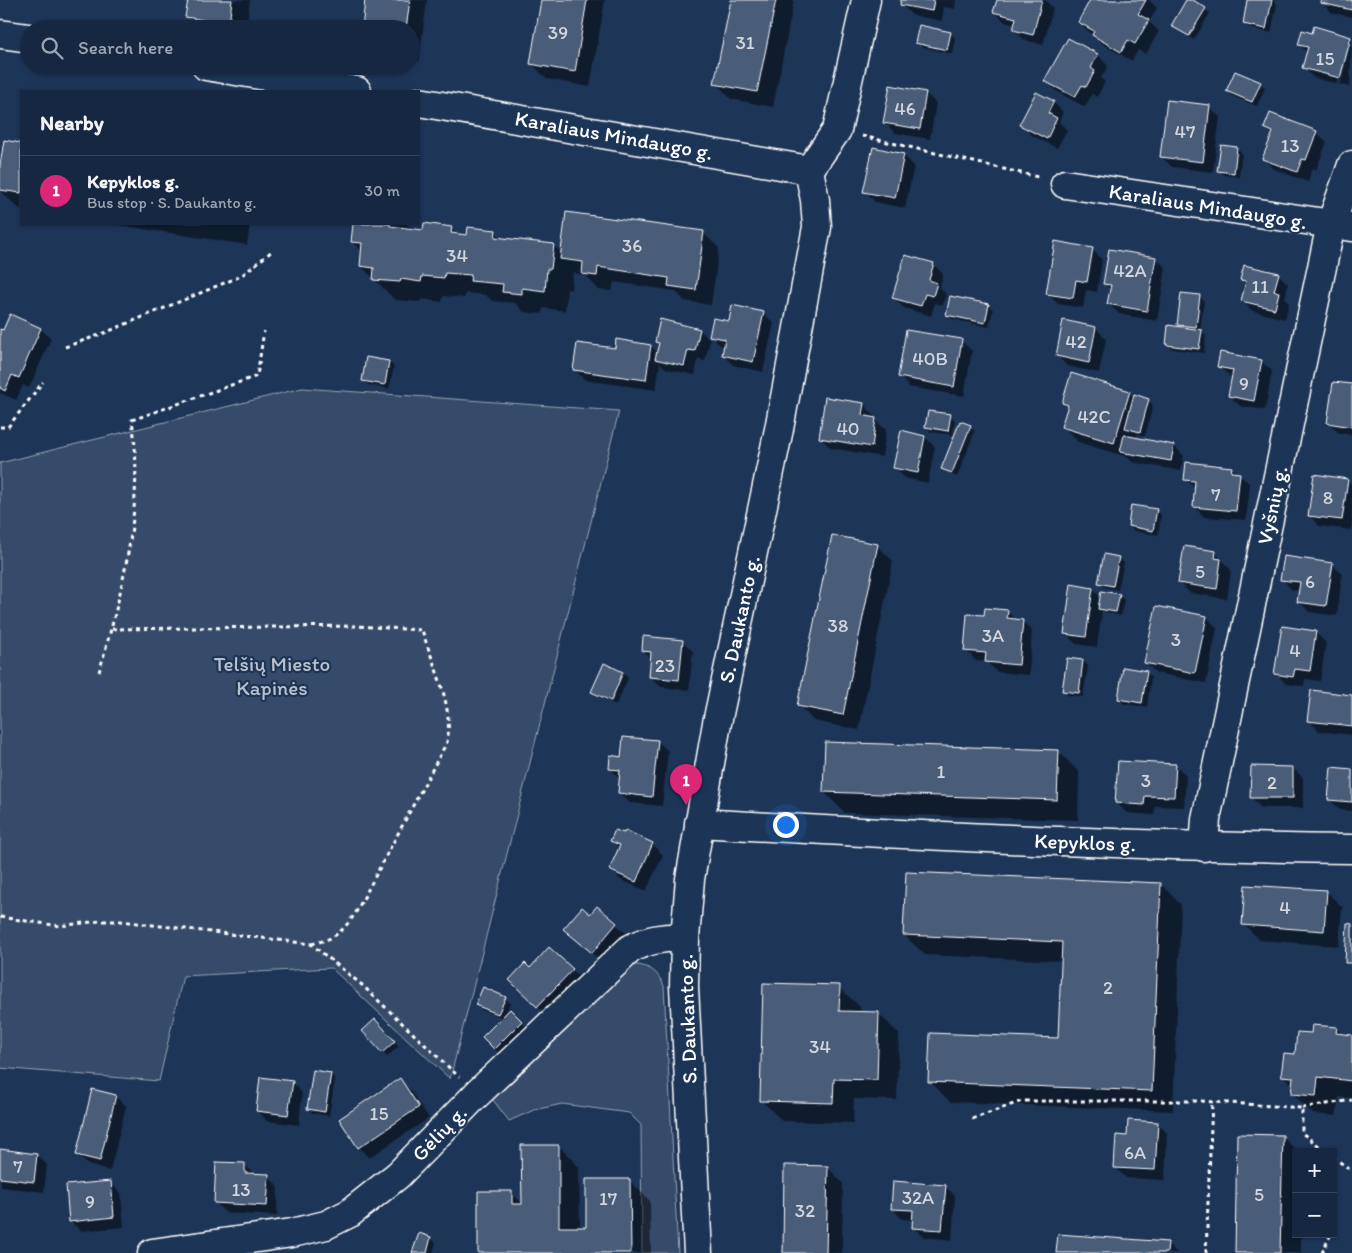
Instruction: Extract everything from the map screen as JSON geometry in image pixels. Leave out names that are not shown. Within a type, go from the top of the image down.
[{"type":"street","points":[[809,170],[837,130],[866,0]]},
{"type":"street","points":[[0,34],[20,37]]},
{"type":"street","points":[[260,75],[351,90]]},
{"type":"street","name":"Karaliaus Mindaugo g.","points":[[420,102],[809,170]]},
{"type":"street","name":"Vyšnių g.","points":[[1204,847],[1206,819],[1341,226],[1352,165]]},
{"type":"street","name":"S. Daukanto g.","points":[[698,1253],[684,996],[685,938],[699,823],[717,723],[779,429],[817,227],[815,200],[809,170]]},
{"type":"street","name":"Karaliaus Mindaugo g.","points":[[1065,184],[1341,226]]},
{"type":"street","name":"Kepyklos g.","points":[[699,823],[854,833],[1204,847],[1352,849]]},
{"type":"street","name":"Gėlių g.","points":[[152,1253],[292,1233],[326,1225],[350,1213],[398,1175],[477,1094],[630,949],[645,941],[663,937],[685,938]]},
{"type":"path","points":[[837,130],[1065,184]]},
{"type":"path","points":[[65,346],[102,334],[241,276],[272,251]]},
{"type":"path","points":[[99,672],[112,629],[124,570],[136,493],[137,468],[132,420],[257,376],[264,331]]},
{"type":"path","points":[[0,427],[8,427],[43,382]]},
{"type":"path","points":[[0,917],[60,926],[100,921],[120,921],[311,944],[328,940],[341,932],[355,914],[446,742],[450,726],[448,711],[422,630],[356,626],[112,629]]},
{"type":"path","points":[[311,944],[362,985],[477,1094]]},
{"type":"path","points":[[972,1119],[1022,1102],[1212,1101],[1302,1108],[1352,1100]]},
{"type":"path","points":[[1206,1253],[1212,1101]]},
{"type":"path","points":[[1302,1108],[1302,1133],[1322,1148]]},
{"type":"path","points":[[1337,1160],[1352,1171]]},
{"type":"path","points":[[1322,1253],[1328,1238]]},
{"type":"green space","name":"Telšių Miesto Kapinės","points":[[302,388],[619,411],[450,1079],[331,968],[183,976],[159,1081],[0,1068],[0,463]]},
{"type":"green space","points":[[632,964],[643,966],[655,972],[664,986],[678,1253],[642,1253],[641,1125],[629,1113],[562,1104],[534,1110],[509,1121],[490,1096]]},
{"type":"building","points":[[188,0],[232,0],[230,20],[204,20],[185,17]]},
{"type":"building","points":[[365,0],[410,0],[407,20],[363,20]]},
{"type":"building","points":[[541,0],[587,0],[575,72],[530,64]]},
{"type":"building","points":[[731,0],[776,0],[757,92],[714,84]]},
{"type":"building","points":[[901,0],[934,0],[932,11],[900,5]]},
{"type":"building","points":[[997,0],[1042,0],[1033,35],[1013,30],[1016,18],[993,12]]},
{"type":"building","points":[[1090,0],[1146,0],[1138,14],[1149,20],[1135,44],[1128,40],[1121,52],[1092,35],[1094,31],[1078,22]]},
{"type":"building","points":[[1186,0],[1193,0],[1206,8],[1189,36],[1171,26]]},
{"type":"building","points":[[1247,0],[1272,0],[1266,29],[1243,24]]},
{"type":"building","points":[[1321,0],[1352,0],[1352,10],[1321,3]]},
{"type":"building","points":[[919,25],[951,32],[947,50],[915,43]]},
{"type":"building","points":[[1314,26],[1351,37],[1340,78],[1302,68],[1308,47],[1298,45],[1302,30],[1312,33]]},
{"type":"building","points":[[1068,38],[1098,54],[1091,68],[1095,71],[1086,87],[1082,85],[1075,97],[1044,81]]},
{"type":"building","points":[[1235,71],[1261,82],[1252,102],[1226,91]]},
{"type":"building","points":[[890,85],[926,92],[920,129],[883,123]]},
{"type":"building","points":[[1036,92],[1054,101],[1048,113],[1057,118],[1047,139],[1019,125]]},
{"type":"building","points":[[1167,100],[1210,105],[1203,162],[1160,157]]},
{"type":"building","points":[[1270,113],[1317,131],[1306,160],[1302,159],[1297,172],[1262,159],[1273,132],[1264,128]]},
{"type":"building","points":[[4,140],[20,143],[20,193],[0,190],[0,165]]},
{"type":"building","points":[[1221,145],[1237,147],[1234,173],[1217,171]]},
{"type":"building","points":[[873,147],[904,154],[895,198],[863,192]]},
{"type":"building","points":[[566,212],[704,231],[696,290],[668,286],[669,278],[598,267],[597,276],[582,274],[583,262],[560,259]]},
{"type":"building","points":[[424,223],[452,227],[451,233],[467,235],[468,227],[496,230],[495,237],[554,244],[551,269],[547,269],[545,291],[522,288],[522,294],[502,292],[503,284],[470,281],[471,275],[445,273],[444,278],[422,276],[421,282],[401,279],[400,282],[373,280],[374,268],[360,266],[362,243],[351,242],[353,225],[390,225],[423,230]]},
{"type":"building","points":[[1055,241],[1093,248],[1087,282],[1076,280],[1073,298],[1046,294]]},
{"type":"building","points":[[1109,249],[1156,257],[1147,311],[1107,304],[1111,285],[1103,284]]},
{"type":"building","points":[[905,255],[934,263],[929,280],[937,283],[933,296],[925,294],[921,306],[892,298]]},
{"type":"building","points":[[1244,265],[1279,273],[1274,291],[1279,292],[1275,309],[1241,301],[1246,281],[1240,280]]},
{"type":"building","points":[[1181,293],[1200,295],[1196,327],[1177,325]]},
{"type":"building","points":[[950,296],[989,304],[985,323],[946,315]]},
{"type":"building","points":[[732,305],[764,312],[753,362],[722,355],[725,339],[709,336],[713,318],[729,321]]},
{"type":"building","points":[[10,314],[41,328],[19,378],[12,375],[5,391],[0,388],[0,329],[3,330]]},
{"type":"building","points":[[660,319],[700,329],[695,351],[688,350],[684,366],[655,359],[659,343],[655,342]]},
{"type":"building","points":[[1063,320],[1096,327],[1089,363],[1056,356]]},
{"type":"building","points":[[1168,325],[1202,330],[1199,349],[1166,345]]},
{"type":"building","points":[[906,330],[962,339],[954,387],[898,377]]},
{"type":"building","points":[[616,339],[651,345],[646,380],[573,370],[577,343],[615,348]]},
{"type":"building","points":[[1220,352],[1262,360],[1254,401],[1228,396],[1233,370],[1217,367]]},
{"type":"building","points":[[366,357],[389,361],[385,385],[362,381]]},
{"type":"building","points":[[1071,373],[1130,391],[1114,443],[1061,427],[1068,405],[1062,403]]},
{"type":"building","points":[[1333,382],[1352,384],[1352,427],[1327,423]]},
{"type":"building","points":[[1134,394],[1149,399],[1140,432],[1125,428]]},
{"type":"building","points":[[825,397],[864,403],[862,415],[876,418],[872,447],[819,438]]},
{"type":"building","points":[[928,411],[951,414],[948,431],[925,427]]},
{"type":"building","points":[[960,421],[971,425],[952,473],[941,469]]},
{"type":"building","points":[[901,430],[925,436],[918,473],[893,468]]},
{"type":"building","points":[[1124,435],[1174,445],[1171,461],[1120,452]]},
{"type":"building","points":[[1186,462],[1232,467],[1231,472],[1240,473],[1236,511],[1193,507],[1195,481],[1184,480]]},
{"type":"building","points":[[1314,474],[1348,479],[1342,520],[1308,516]]},
{"type":"building","points":[[1131,505],[1157,509],[1153,531],[1128,526]]},
{"type":"building","points":[[832,535],[878,544],[843,715],[797,706]]},
{"type":"building","points":[[1184,546],[1216,551],[1215,558],[1221,559],[1217,589],[1178,583]]},
{"type":"building","points":[[1104,554],[1119,557],[1113,586],[1098,583]]},
{"type":"building","points":[[1284,556],[1333,563],[1326,606],[1297,602],[1300,582],[1280,580]]},
{"type":"building","points":[[1071,584],[1093,588],[1086,637],[1064,634]]},
{"type":"building","points":[[1101,591],[1120,594],[1116,612],[1098,609]]},
{"type":"building","points":[[1156,606],[1207,616],[1195,673],[1144,663]]},
{"type":"building","points":[[985,608],[1008,610],[1007,618],[1023,620],[1019,665],[985,662],[986,653],[964,651],[967,614],[984,615]]},
{"type":"building","points":[[1282,626],[1316,631],[1310,671],[1295,669],[1293,677],[1274,674]]},
{"type":"building","points":[[643,636],[683,640],[679,680],[649,677],[651,652],[642,651]]},
{"type":"building","points":[[1067,658],[1083,660],[1079,693],[1062,691]]},
{"type":"building","points":[[604,663],[623,672],[611,701],[591,692]]},
{"type":"building","points":[[1123,667],[1147,671],[1142,703],[1118,699]]},
{"type":"building","points":[[1311,690],[1352,695],[1352,726],[1307,721]]},
{"type":"building","points":[[623,737],[658,740],[652,797],[618,793],[620,770],[609,769],[610,755],[621,757]]},
{"type":"building","points":[[825,742],[1059,750],[1057,800],[823,792]]},
{"type":"building","points":[[1118,761],[1176,764],[1174,797],[1145,796],[1144,805],[1115,803]]},
{"type":"building","points":[[1251,766],[1293,767],[1293,798],[1250,798]]},
{"type":"building","points":[[1331,767],[1352,769],[1352,802],[1328,800]]},
{"type":"building","points":[[615,830],[624,833],[625,830],[653,843],[636,882],[609,870],[620,845],[610,841]]},
{"type":"building","points":[[906,872],[1161,883],[1152,1091],[928,1082],[930,1033],[1058,1038],[1062,942],[903,935]]},
{"type":"building","points":[[1245,885],[1327,890],[1324,931],[1242,925]]},
{"type":"building","points":[[597,906],[617,923],[592,953],[563,929],[582,907],[590,914]]},
{"type":"building","points":[[1347,923],[1352,924],[1352,963],[1345,963]]},
{"type":"building","points":[[549,947],[573,969],[537,1007],[509,980],[525,963],[530,968]]},
{"type":"building","points":[[763,983],[840,985],[839,1011],[879,1012],[877,1080],[834,1079],[833,1103],[760,1101]]},
{"type":"building","points":[[483,987],[506,997],[498,1014],[475,1005]]},
{"type":"building","points":[[510,1009],[522,1021],[494,1049],[482,1037]]},
{"type":"building","points":[[375,1019],[395,1041],[382,1053],[362,1031]]},
{"type":"building","points":[[1312,1025],[1337,1027],[1336,1033],[1352,1035],[1352,1081],[1318,1077],[1316,1096],[1291,1094],[1293,1077],[1281,1076],[1284,1053],[1295,1054],[1297,1032],[1311,1033]]},
{"type":"building","points":[[313,1070],[331,1073],[325,1112],[307,1109]]},
{"type":"building","points":[[260,1077],[293,1081],[288,1115],[256,1111]]},
{"type":"building","points":[[400,1078],[419,1107],[358,1148],[339,1119]]},
{"type":"building","points":[[92,1089],[116,1095],[100,1161],[76,1155]]},
{"type":"building","points":[[1128,1120],[1158,1122],[1155,1170],[1114,1168],[1116,1135],[1127,1136]]},
{"type":"building","points":[[1237,1134],[1283,1135],[1280,1253],[1235,1253]]},
{"type":"building","points":[[521,1145],[559,1145],[559,1227],[586,1227],[586,1179],[630,1179],[631,1253],[478,1253],[478,1191],[512,1191],[512,1204],[522,1204]]},
{"type":"building","points":[[0,1149],[37,1154],[34,1182],[0,1178]]},
{"type":"building","points":[[216,1162],[245,1163],[245,1173],[269,1174],[267,1206],[214,1203]]},
{"type":"building","points":[[784,1165],[828,1166],[826,1253],[783,1253]]},
{"type":"building","points":[[111,1181],[114,1217],[69,1222],[66,1185]]},
{"type":"building","points":[[893,1181],[946,1185],[942,1230],[912,1228],[913,1210],[891,1209]]},
{"type":"building","points":[[419,1233],[431,1237],[427,1253],[412,1253]]},
{"type":"building","points":[[1058,1234],[1168,1242],[1167,1253],[1056,1253]]},
{"type":"place","name":"Kepyklos g.","points":[[686,805]]}]
